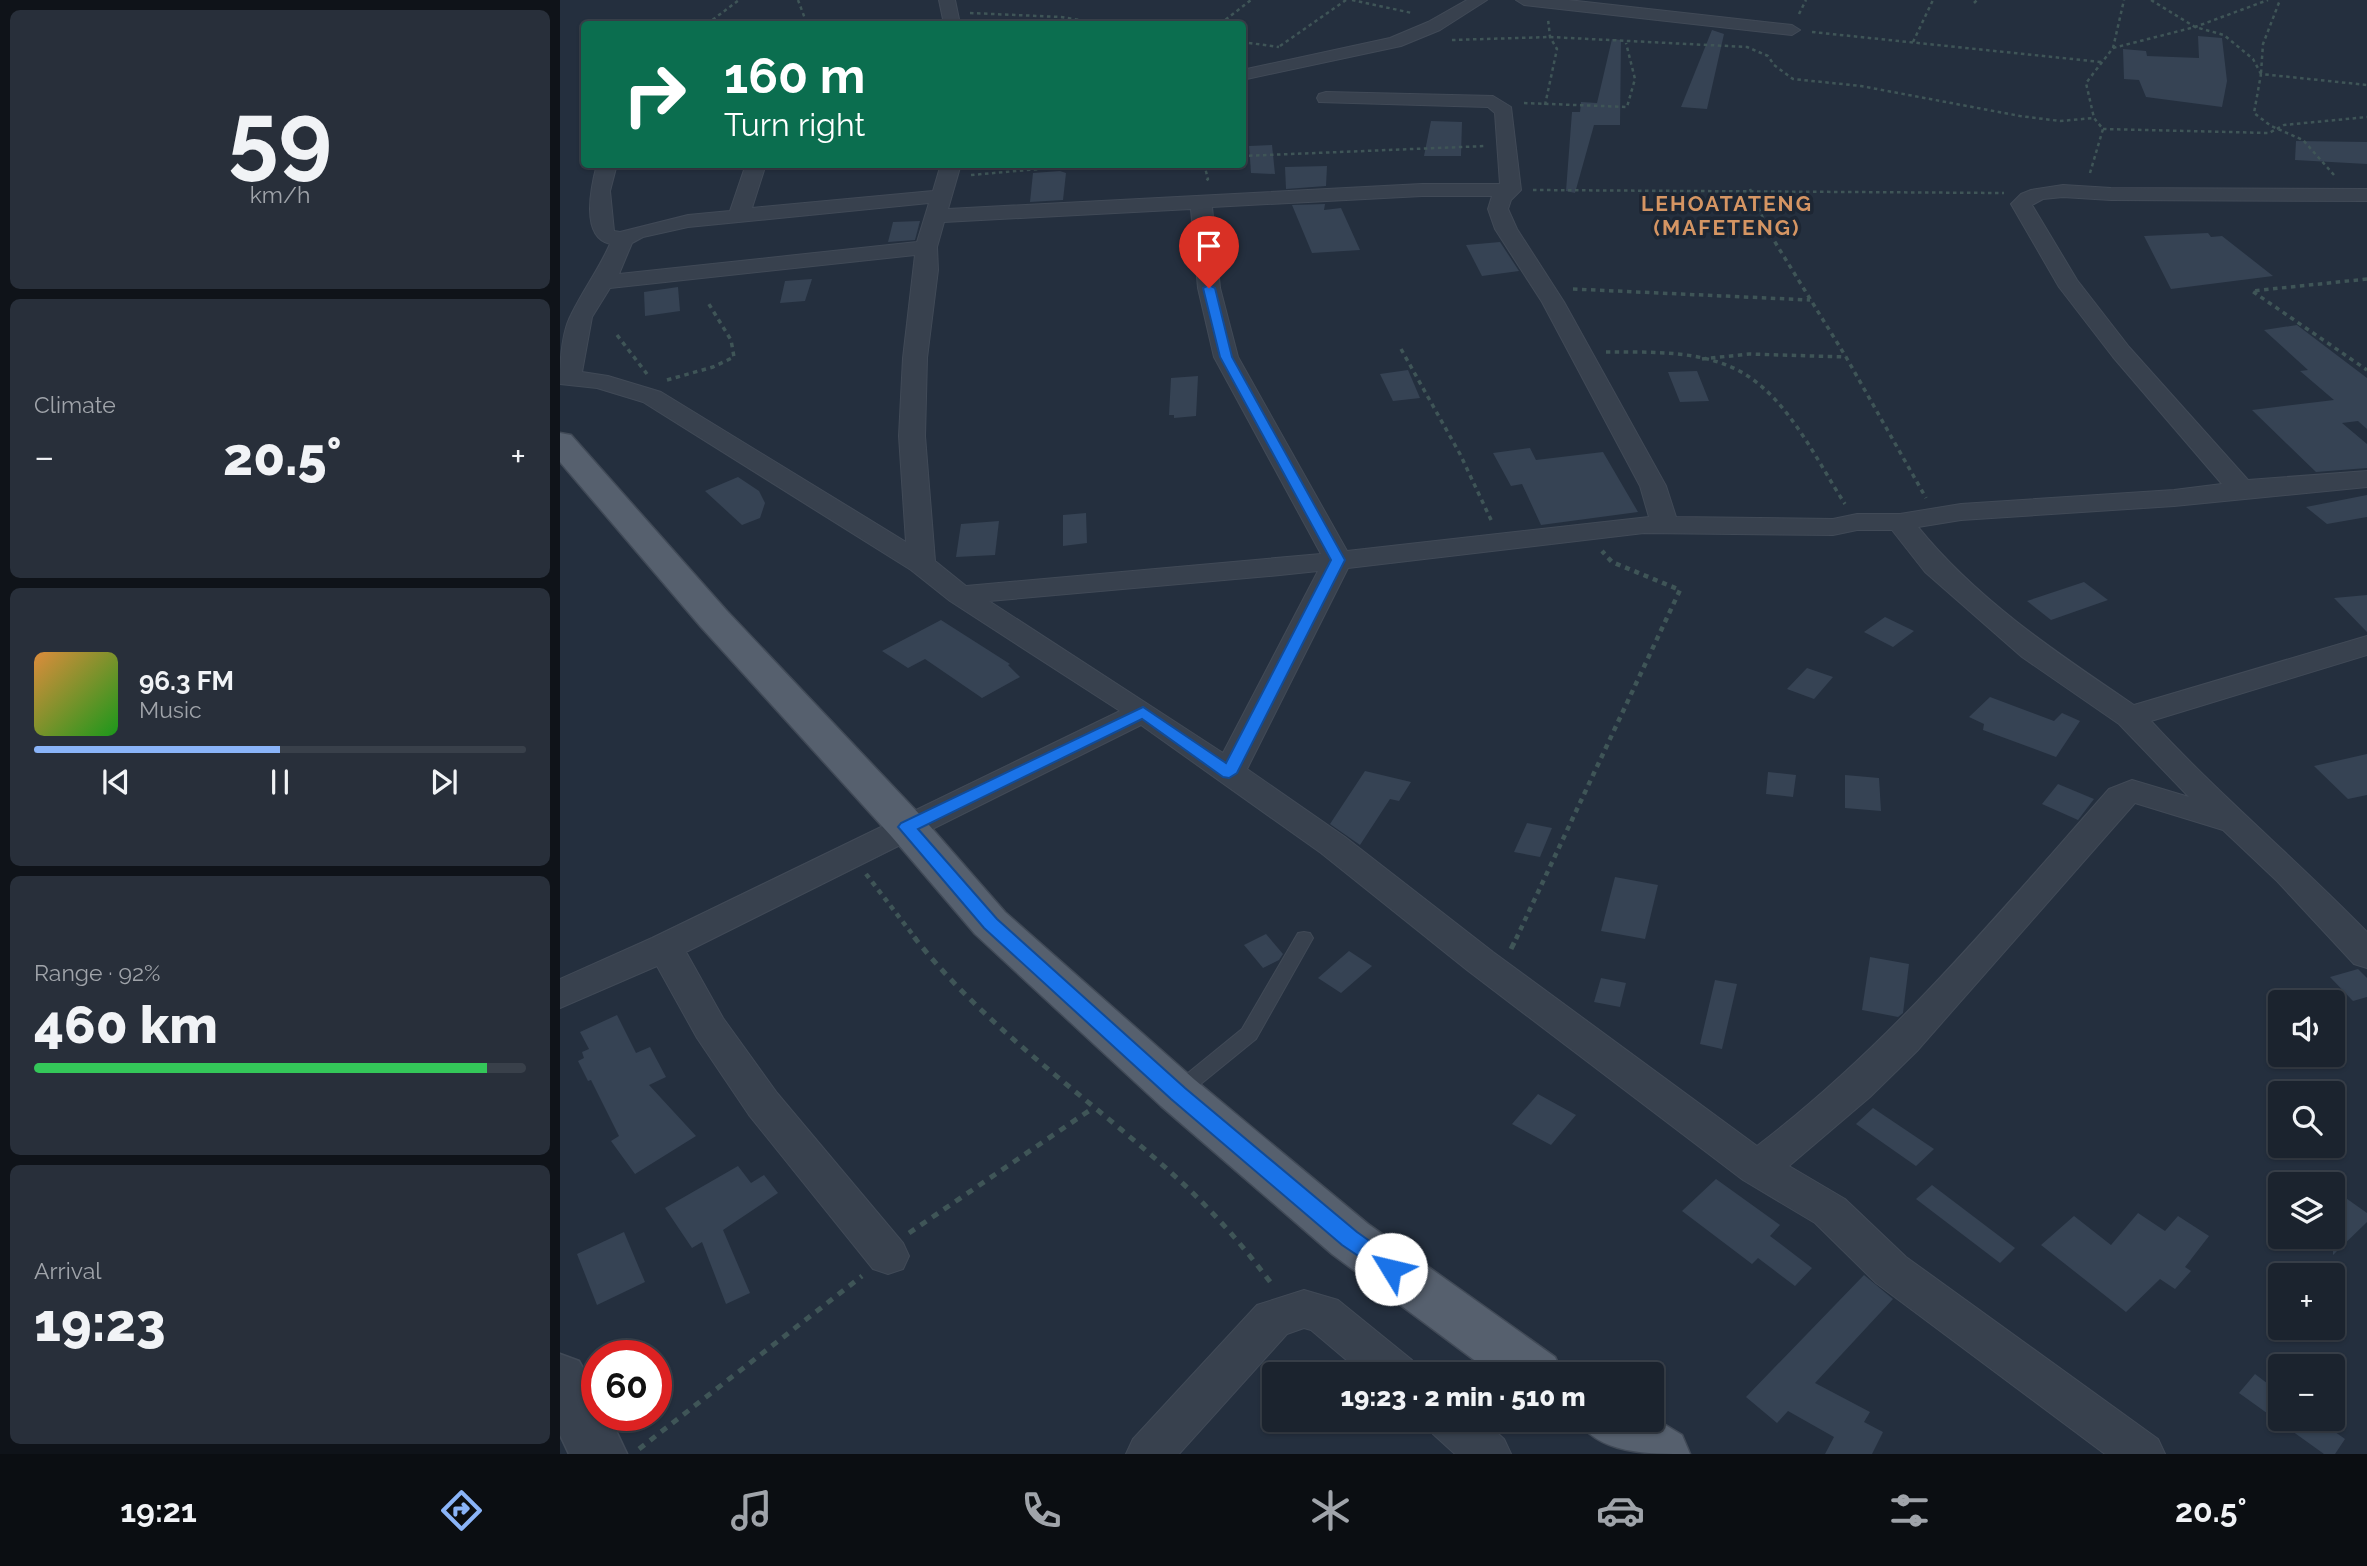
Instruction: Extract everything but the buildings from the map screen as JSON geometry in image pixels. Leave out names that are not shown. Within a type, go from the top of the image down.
[{"type":"main road","points":[[560,442],[714,618],[907,827],[990,923],[1178,1093],[1350,1239],[1519,1362]]},
{"type":"main road","points":[[1626,1432],[1662,1454]]},
{"type":"street","points":[[1246,74],[1395,42],[1479,0]]},
{"type":"street","points":[[1524,0],[1792,30]]},
{"type":"street","points":[[1326,98],[1493,102],[1504,111],[1511,190]]},
{"type":"street","points":[[606,168],[600,191],[604,233],[623,239],[652,228],[945,188],[1200,203],[1422,190],[1511,190]]},
{"type":"street","points":[[739,215],[755,168]]},
{"type":"street","points":[[921,564],[912,436],[915,358],[924,293],[926,247],[945,188]]},
{"type":"street","points":[[1511,190],[1502,197],[1498,209],[1517,249],[1544,289],[1653,486],[1665,524]]},
{"type":"street","points":[[2241,489],[2121,352],[2067,282],[2021,204],[2026,198],[2085,190],[2140,194],[2358,195]]},
{"type":"street","points":[[1200,203],[1209,288],[1226,357],[1338,560]]},
{"type":"street","points":[[623,239],[603,282],[581,317],[564,376],[652,397],[670,407],[921,564],[960,595],[1143,712],[1333,845],[1498,975],[1757,1168],[1830,1211],[1891,1270],[2142,1454]]},
{"type":"street","points":[[603,282],[926,247]]},
{"type":"street","points":[[960,595],[1338,560],[1665,524],[1833,527],[1857,522],[1910,520],[1961,512],[2174,498],[2241,489],[2367,479]]},
{"type":"street","points":[[1910,520],[1935,566],[2033,650],[2130,717],[2233,822],[2289,873],[2367,955]]},
{"type":"street","points":[[1229,773],[1338,560]]},
{"type":"street","points":[[2130,717],[2367,645]]},
{"type":"street","points":[[560,994],[665,947],[1143,712]]},
{"type":"street","points":[[1757,1168],[1803,1135],[1923,1019],[2121,797],[2132,791],[2233,822]]},
{"type":"street","points":[[665,947],[710,1028],[764,1104],[888,1256]]},
{"type":"street","points":[[1149,1454],[1272,1319],[1304,1309],[1323,1313],[1382,1362]]},
{"type":"street","points":[[560,1379],[599,1454]]},
{"type":"street","points":[[1463,1432],[1488,1454]]},
{"type":"lane","points":[[1178,1093],[1249,1034],[1304,938]]},
{"type":"path","points":[[711,21],[739,0]]},
{"type":"path","points":[[799,0],[806,21]]},
{"type":"path","points":[[1224,21],[1251,0]]},
{"type":"path","points":[[1280,47],[1346,0]]},
{"type":"path","points":[[1352,0],[1372,7],[1445,19]]},
{"type":"path","points":[[1913,42],[1933,0]]},
{"type":"path","points":[[2124,0],[2113,48],[2086,83],[2094,118],[2103,129],[2250,134],[2279,130],[2299,123],[2367,117]]},
{"type":"path","points":[[2151,0],[2195,27],[2224,35],[2253,59],[2260,74]]},
{"type":"path","points":[[2113,48],[2195,27],[2268,0]]},
{"type":"path","points":[[2280,0],[2263,44],[2253,113],[2279,130],[2303,140],[2358,195]]},
{"type":"path","points":[[1545,105],[1556,49],[1550,37],[1546,4]]},
{"type":"path","points":[[949,12],[1061,17],[1086,21]]},
{"type":"path","points":[[1792,30],[2101,62]]},
{"type":"path","points":[[1395,42],[1550,37],[1626,43],[1748,47],[1768,56],[1774,65],[1793,79],[1861,86],[2033,118],[2060,121],[2094,118]]},
{"type":"path","points":[[1493,102],[1627,107],[1635,79],[1626,43]]},
{"type":"path","points":[[2260,74],[2367,85]]},
{"type":"path","points":[[2085,190],[2103,129]]},
{"type":"path","points":[[1246,156],[1508,145]]},
{"type":"path","points":[[945,188],[1071,168]]},
{"type":"path","points":[[1750,189],[1773,241],[1846,357],[1927,495],[1919,512],[1910,520]]},
{"type":"path","points":[[1511,190],[1978,192],[2013,194],[2026,198]]},
{"type":"path","points":[[2367,279],[2252,291],[2367,370]]},
{"type":"path","points":[[1544,289],[1604,289],[1810,300]]},
{"type":"path","points":[[621,388],[654,383],[713,367],[734,357],[731,340],[707,301]]},
{"type":"path","points":[[617,335],[654,383]]},
{"type":"path","points":[[1401,349],[1460,454],[1502,542]]},
{"type":"path","points":[[1579,352],[1635,352],[1698,360],[1744,373],[1760,388],[1810,449],[1857,522]]},
{"type":"path","points":[[1698,360],[1749,354],[1846,357]]},
{"type":"path","points":[[1498,975],[1680,590],[1612,562],[1602,552],[1600,542],[1605,530]]},
{"type":"path","points":[[850,855],[939,969],[992,1023],[1150,1155],[1252,1254],[1274,1288],[1272,1319]]},
{"type":"district","name":"LEHOATATENG (MAFETENG)","points":[[1727,215]]},
{"type":"route","points":[[1209,288],[1226,357],[1338,560],[1229,773],[1143,712],[907,827],[990,923],[1178,1093],[1350,1239],[1391,1269]]}]
